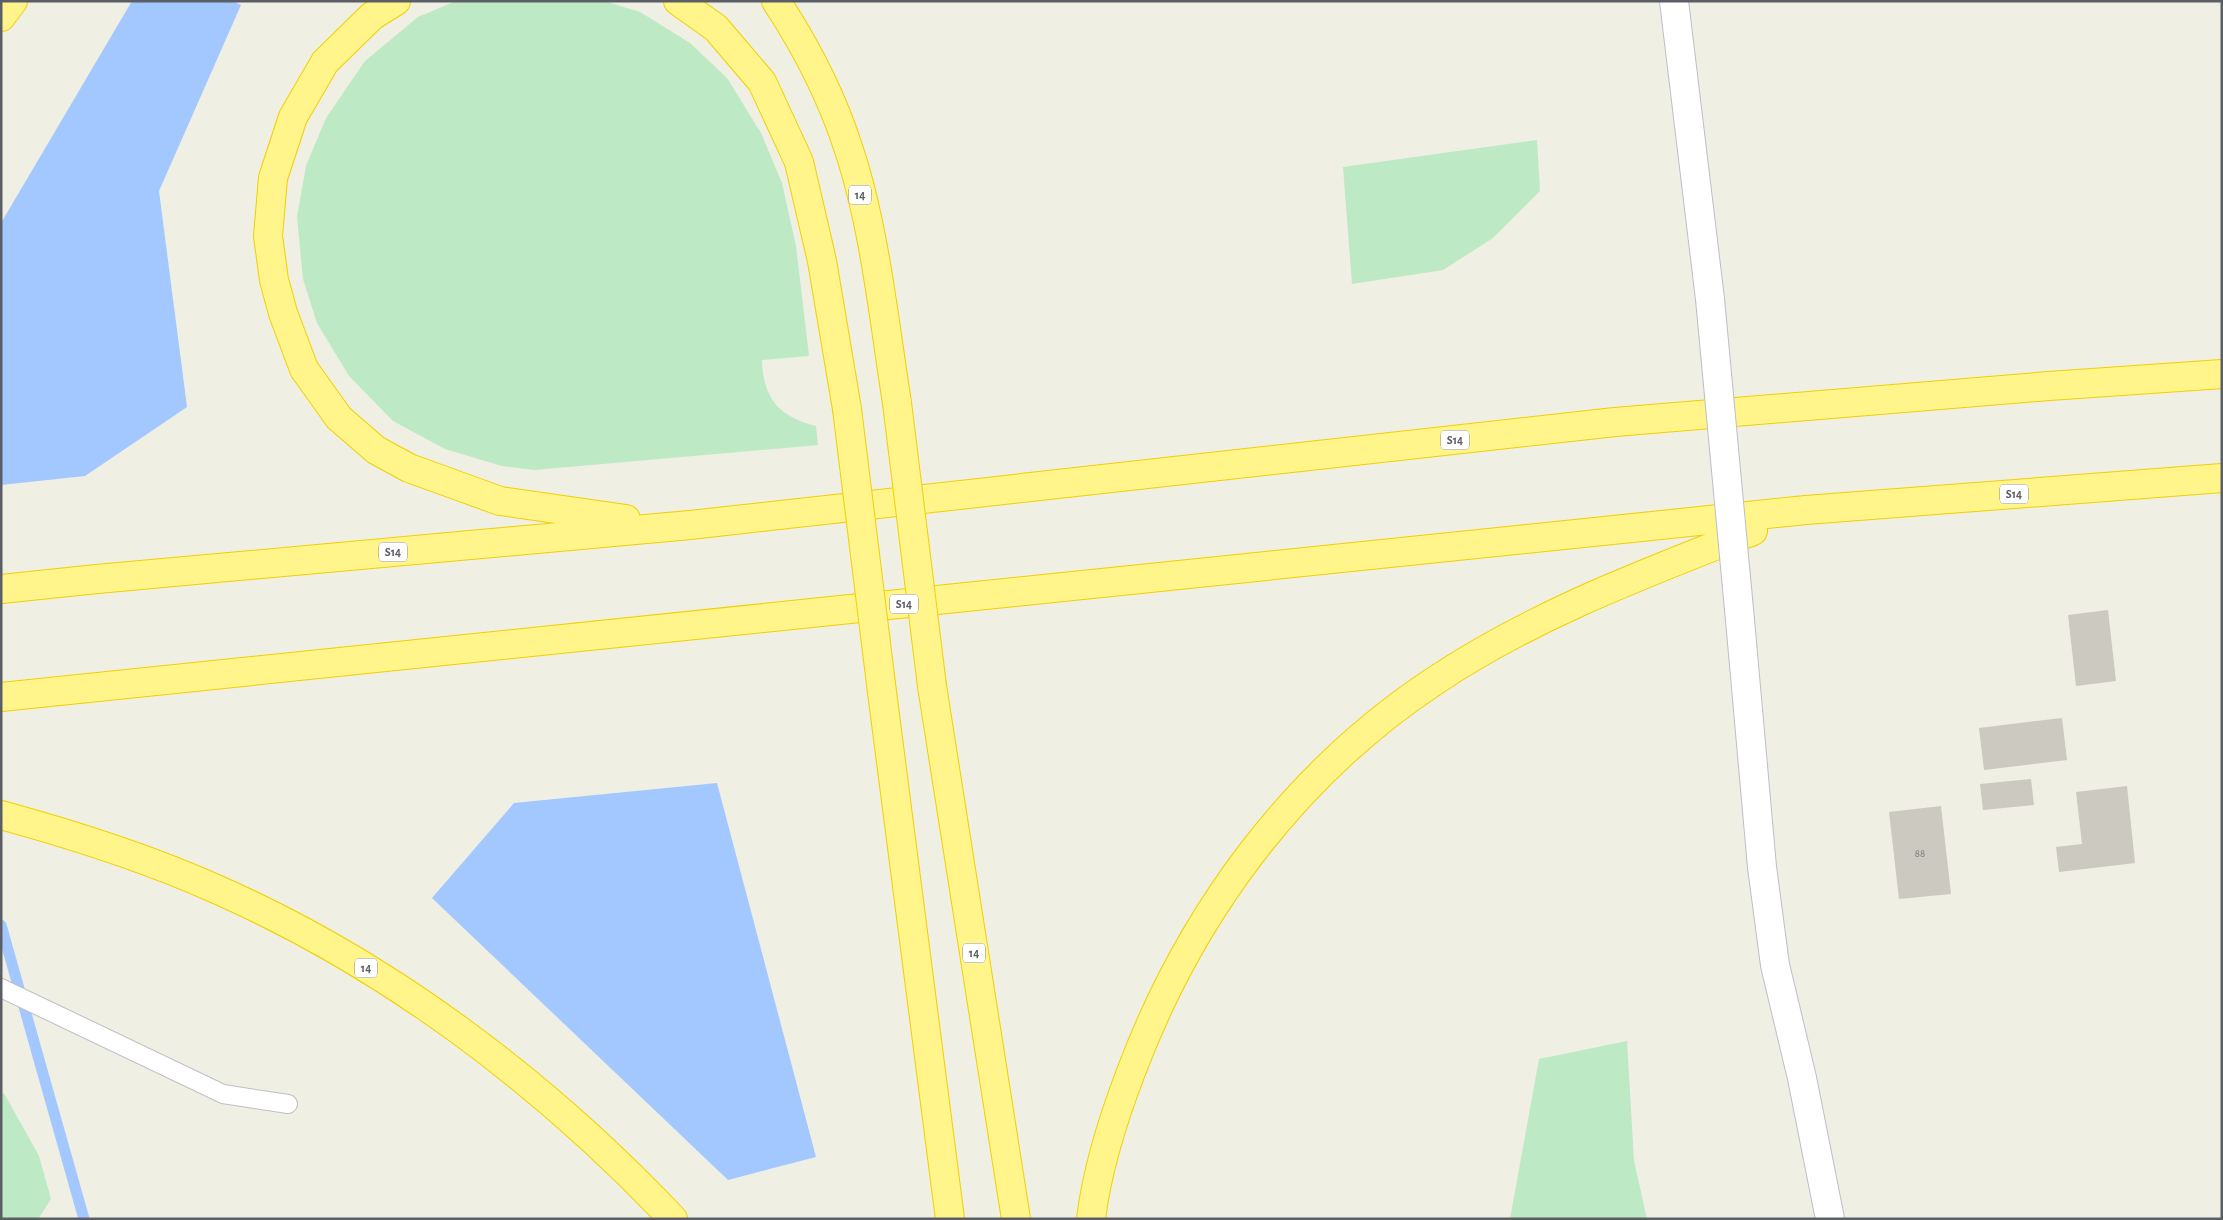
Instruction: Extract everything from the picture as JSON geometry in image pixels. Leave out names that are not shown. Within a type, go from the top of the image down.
[{"type":"highway","points":[[1,17],[14,1]]},
{"type":"highway","points":[[396,1],[372,16],[325,62],[293,117],[273,178],[268,236],[274,280],[283,313],[304,368],[339,418],[376,450],[409,468],[500,501],[587,515],[690,525]]},
{"type":"highway","points":[[678,1],[716,28],[762,82],[799,162],[822,261],[847,410],[950,1219]]},
{"type":"highway","name":"14","points":[[776,1],[821,77],[850,151],[868,224],[897,403],[932,686],[1016,1219]]},
{"type":"highway","name":"S14","points":[[1,589],[690,525],[1615,422],[2222,374]]},
{"type":"highway","name":"S14","points":[[1,697],[1806,510],[2222,478]]},
{"type":"highway","points":[[1091,1219],[1115,1115],[1146,1033],[1179,962],[1221,892],[1278,821],[1345,750],[1432,682],[1512,634],[1604,590],[1806,510]]},
{"type":"highway","name":"14","points":[[1,816],[53,829],[135,856],[217,889],[356,962],[424,1004],[542,1094],[602,1148],[673,1219]]},
{"type":"street","points":[[1674,1],[1710,299],[1762,867],[1776,965],[1802,1078],[1830,1219]]},
{"type":"lane","points":[[1,988],[47,1008],[223,1094],[288,1104]]},
{"type":"green space","points":[[456,1],[604,1],[640,12],[690,43],[727,78],[761,133],[782,183],[796,246],[809,356],[762,360],[763,373],[770,395],[783,411],[803,422],[816,426],[818,445],[534,470],[502,466],[445,449],[393,421],[349,376],[317,323],[303,279],[297,217],[306,166],[326,118],[365,61],[418,17]]},
{"type":"green space","points":[[1537,140],[1540,191],[1493,238],[1443,270],[1352,284],[1343,167]]},
{"type":"green space","points":[[1627,1041],[1634,1161],[1647,1219],[1510,1219],[1539,1059]]},
{"type":"green space","points":[[1,1091],[39,1156],[51,1199],[38,1219],[1,1219]]},
{"type":"water","points":[[132,1],[233,1],[241,5],[159,191],[187,407],[85,476],[1,485],[1,223]]},
{"type":"water","points":[[717,783],[816,1157],[728,1180],[432,898],[514,803]]},
{"type":"building","points":[[2108,610],[2116,681],[2076,686],[2068,615]]},
{"type":"building","points":[[2062,718],[2067,760],[1984,770],[1979,728]]},
{"type":"building","points":[[2031,779],[2034,805],[1983,810],[1980,784]]},
{"type":"building","points":[[2127,786],[2135,863],[2059,872],[2056,847],[2082,844],[2076,792]]},
{"type":"building","points":[[1941,806],[1951,894],[1899,899],[1889,812]]},
{"type":"waterway","points":[[1,925],[84,1219]]}]
